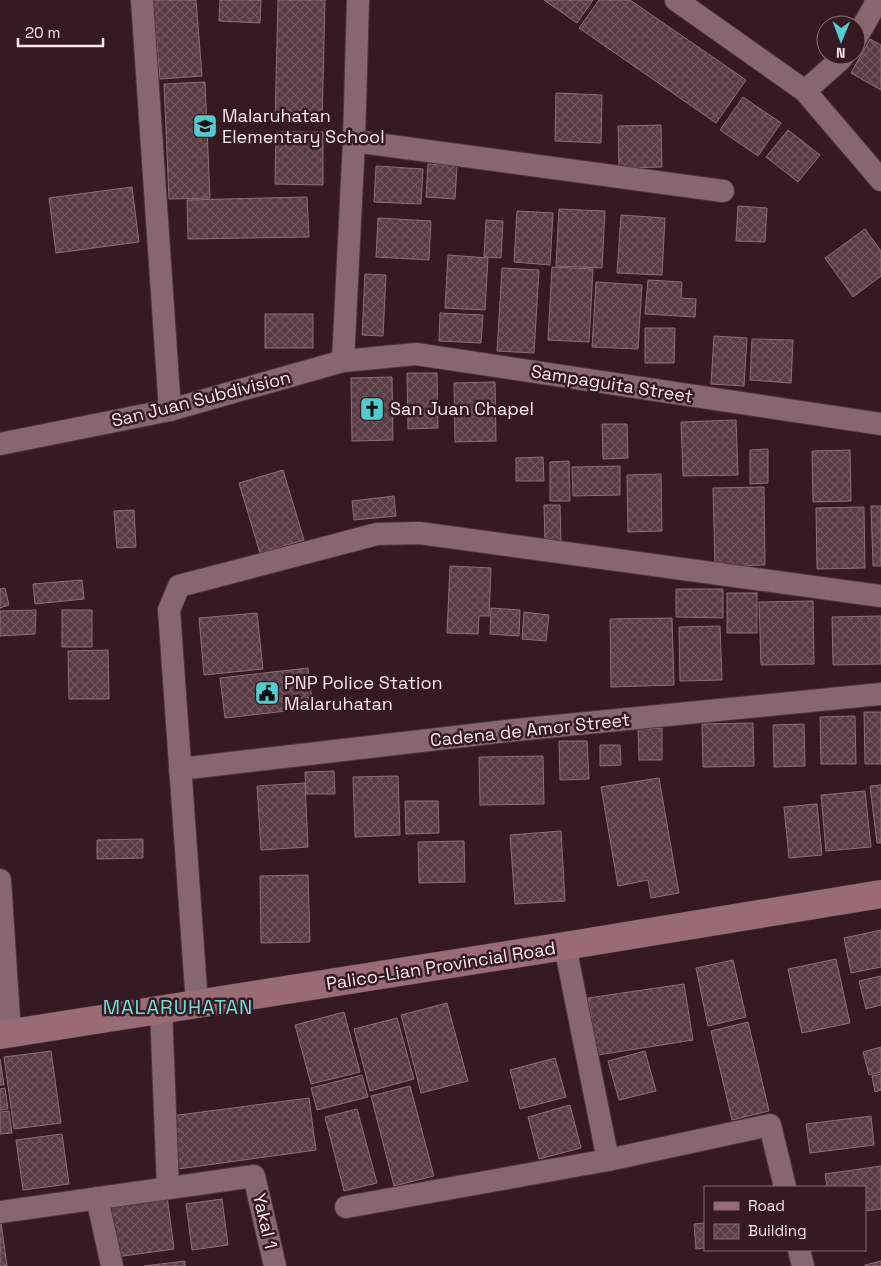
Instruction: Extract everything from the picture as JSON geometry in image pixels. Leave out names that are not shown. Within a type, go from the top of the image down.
[{"type":"street","points":[[142,0],[170,410]]},
{"type":"street","points":[[343,361],[354,141],[358,0]]},
{"type":"street","points":[[866,20],[876,0]]},
{"type":"street","points":[[685,2],[805,91],[881,180]]},
{"type":"street","points":[[805,91],[834,65]]},
{"type":"street","points":[[354,141],[723,191]]},
{"type":"street","name":"Sampaguita Street","points":[[343,361],[416,354],[881,424]]},
{"type":"street","name":"San Juan Subdivision","points":[[0,444],[170,410],[343,361]]},
{"type":"street","points":[[197,1004],[169,610],[179,586],[377,534],[419,533],[881,596]]},
{"type":"street","name":"Cadena de Amor Street","points":[[180,769],[516,730],[881,694]]},
{"type":"street","points":[[0,880],[5,1034]]},
{"type":"street","name":"Palico-Lian Provincial Road","points":[[5,1034],[881,894]]},
{"type":"street","points":[[564,946],[608,1160]]},
{"type":"street","points":[[0,1212],[168,1188],[161,1009]]},
{"type":"street","points":[[346,1207],[608,1160],[770,1124],[785,1186]]},
{"type":"street","name":"Yakal 1","points":[[168,1188],[254,1176],[275,1266]]},
{"type":"street","points":[[97,1198],[112,1266]]},
{"type":"street","points":[[799,1251],[803,1266]]},
{"type":"building","points":[[153,0],[196,0],[202,76],[160,79]]},
{"type":"building","points":[[220,0],[261,0],[260,23],[219,21]]},
{"type":"building","points":[[278,0],[325,0],[322,123],[275,122]]},
{"type":"building","points":[[544,0],[593,0],[577,23]]},
{"type":"building","points":[[599,0],[630,0],[746,80],[716,123],[579,28]]},
{"type":"building","points":[[870,39],[881,45],[881,90],[851,73],[855,65],[866,65],[866,46]]},
{"type":"building","points":[[205,82],[210,198],[169,199],[164,84]]},
{"type":"building","points":[[556,93],[602,95],[601,143],[555,141]]},
{"type":"building","points":[[743,97],[781,123],[758,156],[720,130]]},
{"type":"building","points":[[661,125],[662,167],[619,168],[618,126]]},
{"type":"building","points":[[788,130],[820,155],[798,182],[766,157]]},
{"type":"building","points":[[276,132],[323,132],[323,185],[275,184]]},
{"type":"building","points":[[428,164],[457,166],[455,199],[426,197]]},
{"type":"building","points":[[376,166],[423,169],[421,204],[374,202]]},
{"type":"building","points":[[132,187],[139,242],[56,253],[49,198]]},
{"type":"building","points":[[307,197],[309,237],[188,239],[187,200]]},
{"type":"building","points":[[738,206],[767,208],[765,242],[736,241]]},
{"type":"building","points":[[559,209],[605,211],[602,268],[556,266]]},
{"type":"building","points":[[517,211],[553,213],[550,265],[514,262]]},
{"type":"building","points":[[621,215],[665,218],[662,275],[617,273]]},
{"type":"building","points":[[378,218],[431,221],[429,260],[376,257]]},
{"type":"building","points":[[486,220],[503,221],[501,258],[484,257]]},
{"type":"building","points":[[865,229],[881,251],[881,276],[853,297],[825,258]]},
{"type":"building","points":[[448,255],[488,258],[485,310],[445,308]]},
{"type":"building","points":[[552,267],[593,269],[589,342],[548,340]]},
{"type":"building","points":[[502,268],[539,270],[534,353],[497,351]]},
{"type":"building","points":[[365,274],[386,275],[383,336],[362,335]]},
{"type":"building","points":[[648,280],[682,282],[681,298],[696,299],[695,317],[645,314]]},
{"type":"building","points":[[596,282],[642,285],[638,349],[592,347]]},
{"type":"building","points":[[440,313],[483,315],[481,343],[439,341]]},
{"type":"building","points":[[265,314],[313,314],[313,348],[265,348]]},
{"type":"building","points":[[645,328],[675,328],[674,363],[645,363]]},
{"type":"building","points":[[714,336],[747,338],[744,386],[711,384]]},
{"type":"building","points":[[752,339],[793,340],[791,383],[750,380]]},
{"type":"building","points":[[407,373],[437,373],[438,428],[408,429]]},
{"type":"building","name":"San Juan Chapel","points":[[392,377],[393,440],[352,441],[351,378]]},
{"type":"building","points":[[495,382],[496,441],[455,442],[454,383]]},
{"type":"building","points":[[736,420],[738,475],[683,476],[681,422]]},
{"type":"building","points":[[602,424],[627,424],[628,458],[603,459]]},
{"type":"building","points":[[768,449],[768,483],[750,484],[750,450]]},
{"type":"building","points":[[850,450],[851,501],[813,502],[812,451]]},
{"type":"building","points":[[543,457],[544,481],[516,481],[516,458]]},
{"type":"building","points":[[569,461],[570,501],[550,501],[550,462]]},
{"type":"building","points":[[620,466],[620,495],[573,496],[572,467]]},
{"type":"building","points":[[283,470],[304,540],[260,553],[239,483]]},
{"type":"building","points":[[661,474],[662,531],[628,532],[627,475]]},
{"type":"building","points":[[764,487],[765,565],[715,566],[713,488]]},
{"type":"building","points":[[394,496],[396,516],[354,520],[352,501]]},
{"type":"building","points":[[544,505],[560,505],[561,544],[545,544]]},
{"type":"building","points":[[871,506],[881,506],[881,566],[873,566]]},
{"type":"building","points":[[864,507],[865,568],[817,569],[816,508]]},
{"type":"building","points":[[134,510],[136,547],[117,548],[114,511]]},
{"type":"building","points":[[450,566],[491,568],[489,616],[479,616],[478,634],[447,633]]},
{"type":"building","points":[[82,580],[84,599],[35,604],[33,584]]},
{"type":"building","points":[[5,588],[9,605],[0,608],[0,589]]},
{"type":"building","points":[[676,589],[723,589],[723,618],[676,617]]},
{"type":"building","points":[[727,593],[757,593],[757,633],[727,633]]},
{"type":"building","points":[[813,601],[814,664],[761,665],[759,602]]},
{"type":"building","points":[[491,608],[520,610],[519,636],[490,634]]},
{"type":"building","points":[[36,610],[35,634],[0,636],[0,611]]},
{"type":"building","points":[[62,610],[92,610],[92,647],[62,647]]},
{"type":"building","points":[[524,612],[549,615],[546,641],[522,639]]},
{"type":"building","points":[[257,613],[263,669],[204,675],[199,618]]},
{"type":"building","points":[[881,616],[881,664],[833,665],[832,617]]},
{"type":"building","points":[[672,618],[674,685],[611,687],[610,619]]},
{"type":"building","points":[[720,626],[722,680],[680,681],[679,627]]},
{"type":"building","points":[[108,650],[109,699],[69,699],[68,651]]},
{"type":"building","name":"PNP Police Station Malaruhatan","points":[[308,668],[313,708],[225,718],[220,678]]},
{"type":"building","points":[[864,712],[881,712],[881,764],[865,764]]},
{"type":"building","points":[[855,716],[856,764],[821,764],[820,717]]},
{"type":"building","points":[[753,723],[754,766],[703,767],[702,724]]},
{"type":"building","points":[[804,724],[805,766],[774,767],[773,725]]},
{"type":"building","points":[[662,728],[662,760],[639,760],[638,729]]},
{"type":"building","points":[[559,741],[587,741],[589,779],[560,780]]},
{"type":"building","points":[[600,745],[620,745],[621,765],[600,766]]},
{"type":"building","points":[[543,756],[544,804],[480,805],[479,757]]},
{"type":"building","points":[[334,771],[335,794],[306,794],[305,772]]},
{"type":"building","points":[[398,776],[400,835],[355,837],[353,777]]},
{"type":"building","points":[[659,778],[679,893],[651,898],[648,880],[618,886],[601,787]]},
{"type":"building","points":[[305,783],[308,847],[261,850],[257,786]]},
{"type":"building","points":[[881,785],[881,843],[877,843],[870,786]]},
{"type":"building","points":[[865,791],[871,847],[826,851],[821,795]]},
{"type":"building","points":[[405,801],[438,801],[439,833],[406,834]]},
{"type":"building","points":[[817,804],[822,855],[789,858],[784,807]]},
{"type":"building","points":[[561,831],[565,901],[515,904],[510,835]]},
{"type":"building","points":[[143,839],[143,858],[97,859],[97,840]]},
{"type":"building","points":[[464,841],[465,882],[419,883],[418,842]]},
{"type":"building","points":[[308,875],[310,942],[261,943],[260,876]]},
{"type":"building","points":[[881,930],[881,967],[851,973],[844,938]]},
{"type":"building","points":[[836,959],[850,1023],[802,1033],[788,969]]},
{"type":"building","points":[[733,960],[746,1017],[708,1026],[696,968]]},
{"type":"building","points":[[881,976],[881,1005],[866,1009],[859,981]]},
{"type":"building","points":[[684,984],[693,1040],[598,1055],[588,998]]},
{"type":"building","points":[[447,1003],[468,1081],[421,1093],[401,1015]]},
{"type":"building","points":[[344,1012],[360,1072],[311,1084],[295,1025]]},
{"type":"building","points":[[397,1018],[414,1079],[370,1091],[354,1029]]},
{"type":"building","points":[[748,1022],[769,1111],[732,1120],[711,1031]]},
{"type":"building","points":[[881,1047],[881,1072],[869,1075],[863,1052]]},
{"type":"building","points":[[51,1051],[61,1123],[14,1129],[4,1057]]},
{"type":"building","points":[[645,1051],[656,1091],[619,1100],[608,1061]]},
{"type":"building","points":[[555,1058],[566,1097],[520,1109],[510,1070]]},
{"type":"building","points":[[0,1059],[4,1085],[0,1085]]},
{"type":"building","points":[[881,1074],[881,1090],[875,1092],[872,1076]]},
{"type":"building","points":[[362,1075],[368,1097],[317,1110],[311,1088]]},
{"type":"building","points":[[410,1086],[434,1176],[394,1186],[371,1096]]},
{"type":"building","points":[[5,1088],[8,1109],[0,1110],[0,1089]]},
{"type":"building","points":[[309,1098],[316,1150],[178,1169],[171,1116]]},
{"type":"building","points":[[570,1105],[581,1148],[539,1159],[528,1117]]},
{"type":"building","points":[[357,1109],[377,1183],[344,1191],[325,1117]]},
{"type":"building","points":[[9,1111],[12,1133],[0,1134],[0,1112]]},
{"type":"building","points":[[871,1116],[874,1145],[810,1153],[806,1124]]},
{"type":"building","points":[[62,1134],[69,1184],[23,1190],[16,1140]]},
{"type":"building","points":[[881,1166],[881,1209],[866,1211],[866,1186],[827,1186],[825,1174]]},
{"type":"building","points":[[167,1196],[174,1249],[116,1257],[109,1204]]},
{"type":"building","points":[[222,1199],[228,1245],[192,1250],[186,1204]]},
{"type":"building","points":[[1,1222],[7,1266],[0,1266]]},
{"type":"building","points":[[704,1223],[704,1248],[696,1249],[694,1224]]},
{"type":"building","points":[[185,1261],[185,1266],[144,1266]]},
{"type":"building","points":[[881,1261],[881,1266],[865,1266],[865,1265]]},
{"type":"place","name":"Malaruhatan Elementary School","points":[[205,126]]},
{"type":"place","name":"San Juan Chapel","points":[[372,409]]},
{"type":"place","name":"PNP Police Station Malaruhatan","points":[[267,693]]},
{"type":"district","name":"MALARUHATAN","points":[[178,1007]]}]
